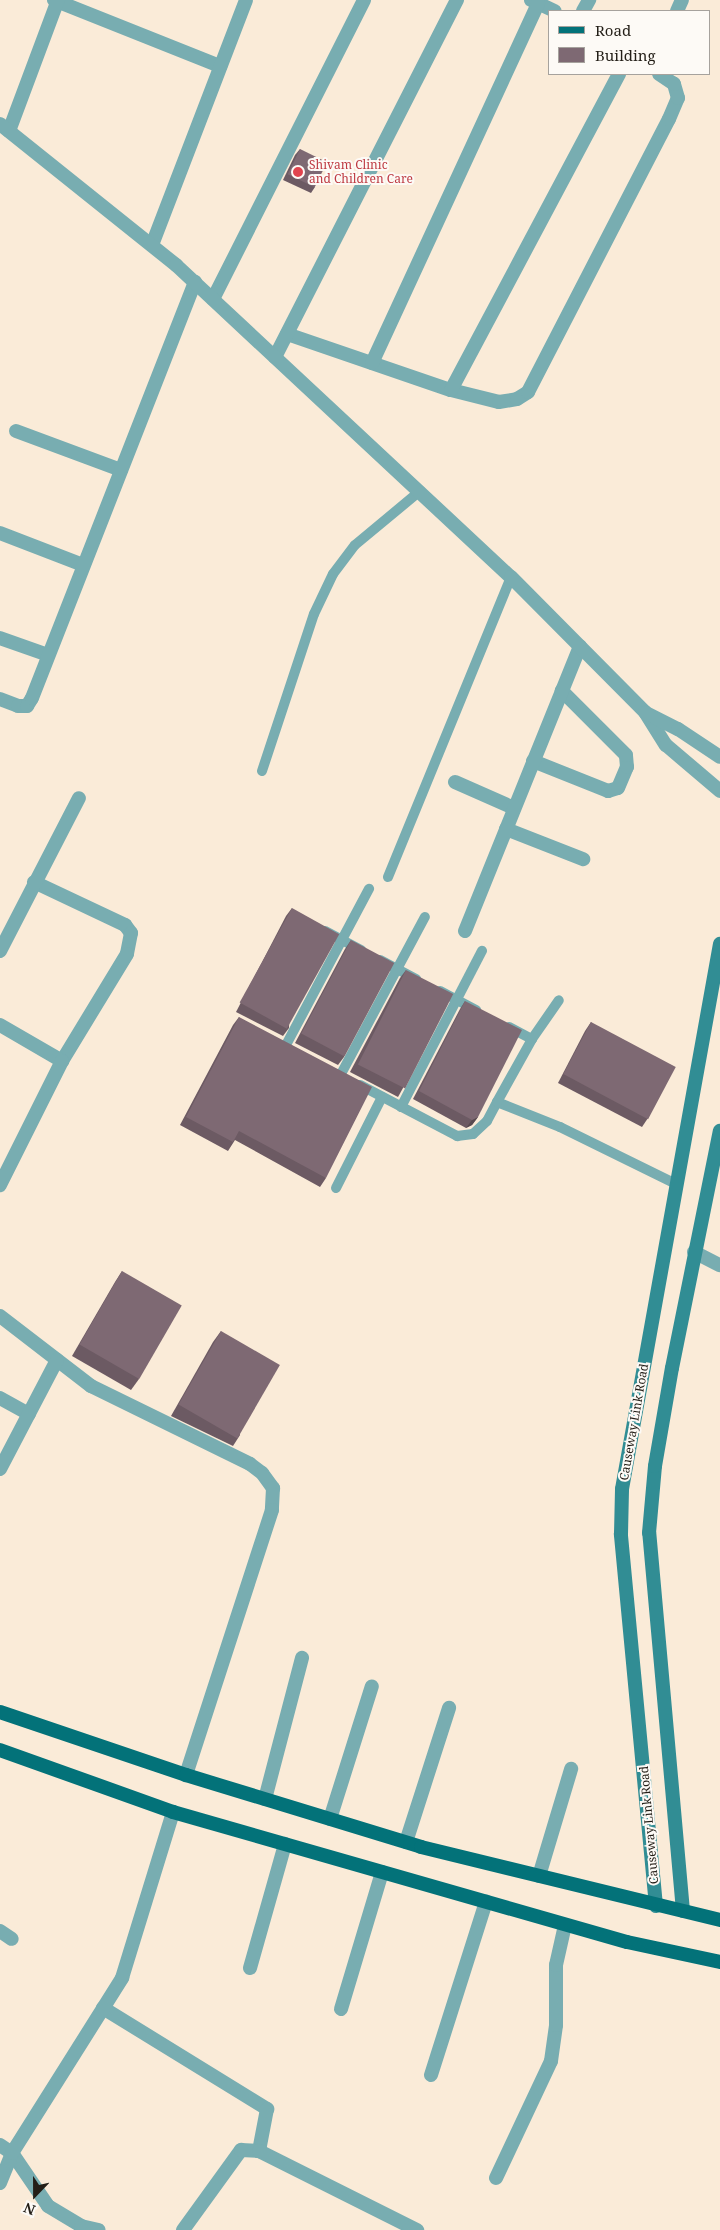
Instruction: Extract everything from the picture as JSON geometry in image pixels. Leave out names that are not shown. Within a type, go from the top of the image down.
[{"type":"main road","name":"Causeway Link Road","points":[[656,1906],[621,1534],[622,1489],[720,944]]},
{"type":"main road","points":[[683,1912],[648,1533],[655,1466],[694,1252],[718,1153],[720,1131]]},
{"type":"main road","points":[[0,1712],[186,1775],[406,1842],[656,1906],[720,1920]]},
{"type":"main road","points":[[0,1750],[173,1812],[565,1925],[627,1942],[720,1962]]},
{"type":"street","points":[[220,66],[57,0],[5,128],[195,282],[511,577],[645,712],[666,745],[720,791]]},
{"type":"street","points":[[213,299],[364,0]]},
{"type":"street","points":[[275,357],[457,0]]},
{"type":"street","points":[[152,246],[220,66],[242,1]]},
{"type":"street","points":[[372,363],[534,1],[553,10]]},
{"type":"street","points":[[451,390],[618,75]]},
{"type":"street","points":[[287,334],[451,390],[499,402],[517,399],[528,392],[540,375],[678,98],[674,84],[660,75]]},
{"type":"street","points":[[0,699],[18,706],[26,706],[48,655],[195,282]]},
{"type":"street","points":[[16,431],[121,470]]},
{"type":"street","points":[[0,533],[83,566]]},
{"type":"street","points":[[0,638],[48,655]]},
{"type":"street","points":[[465,931],[580,646]]},
{"type":"street","points":[[533,761],[608,791],[618,788],[627,767],[626,755],[562,691]]},
{"type":"street","points":[[645,712],[678,729],[720,757]]},
{"type":"street","points":[[456,782],[514,808]]},
{"type":"street","points":[[0,951],[79,798]]},
{"type":"street","points":[[506,829],[583,859]]},
{"type":"street","points":[[0,1185],[62,1061],[127,954],[131,933],[125,925],[34,882]]},
{"type":"street","points":[[0,1026],[62,1061]]},
{"type":"street","points":[[694,1252],[720,1265]]},
{"type":"street","points":[[0,1316],[91,1386],[250,1464],[262,1473],[273,1488],[272,1510],[186,1775]]},
{"type":"street","points":[[0,1469],[57,1360]]},
{"type":"street","points":[[0,1398],[28,1414]]},
{"type":"street","points":[[265,1799],[302,1658]]},
{"type":"street","points":[[330,1819],[372,1686]]},
{"type":"street","points":[[406,1842],[449,1708]]},
{"type":"street","points":[[539,1876],[571,1769]]},
{"type":"street","points":[[0,2183],[12,2153],[122,1978],[173,1812]]},
{"type":"street","points":[[250,1968],[285,1844]]},
{"type":"street","points":[[341,2009],[382,1872]]},
{"type":"street","points":[[431,2075],[486,1902]]},
{"type":"street","points":[[496,2178],[551,2061],[556,2025],[556,1965],[565,1925]]},
{"type":"street","points":[[0,1930],[12,1939]]},
{"type":"street","points":[[103,2008],[267,2109],[259,2151]]},
{"type":"street","points":[[0,2145],[12,2153],[48,2206],[81,2226],[99,2230]]},
{"type":"street","points":[[182,2230],[241,2150],[259,2151],[417,2230]]},
{"type":"lane","points":[[262,771],[314,614],[333,574],[355,545],[420,492]]},
{"type":"lane","points":[[388,877],[511,577]]},
{"type":"lane","points":[[286,1045],[369,889]]},
{"type":"lane","points":[[425,917],[337,1072],[457,1136],[472,1134],[487,1122],[532,1039],[559,1000]]},
{"type":"lane","points":[[318,927],[532,1039]]},
{"type":"lane","points":[[401,1107],[482,951]]},
{"type":"lane","points":[[336,1188],[382,1096]]},
{"type":"lane","points":[[497,1102],[560,1127],[678,1185]]},
{"type":"building","points":[[300,149],[327,162],[315,187],[288,174]]},
{"type":"building","points":[[292,908],[339,934],[287,1029],[240,1002]]},
{"type":"building","points":[[351,940],[394,963],[345,1057],[301,1034]]},
{"type":"building","points":[[406,970],[453,994],[405,1089],[358,1064]]},
{"type":"building","points":[[465,1001],[522,1030],[478,1117],[472,1120],[419,1091]]},
{"type":"building","points":[[239,1017],[372,1087],[326,1178],[239,1131],[233,1142],[186,1117]]},
{"type":"building","points":[[591,1022],[676,1067],[648,1119],[563,1074]]},
{"type":"building","points":[[122,1271],[182,1306],[139,1379],[80,1345]]},
{"type":"building","points":[[221,1331],[280,1365],[237,1439],[178,1405]]},
{"type":"place","name":"Shivam Clinic and Children Care","points":[[298,172]]}]
